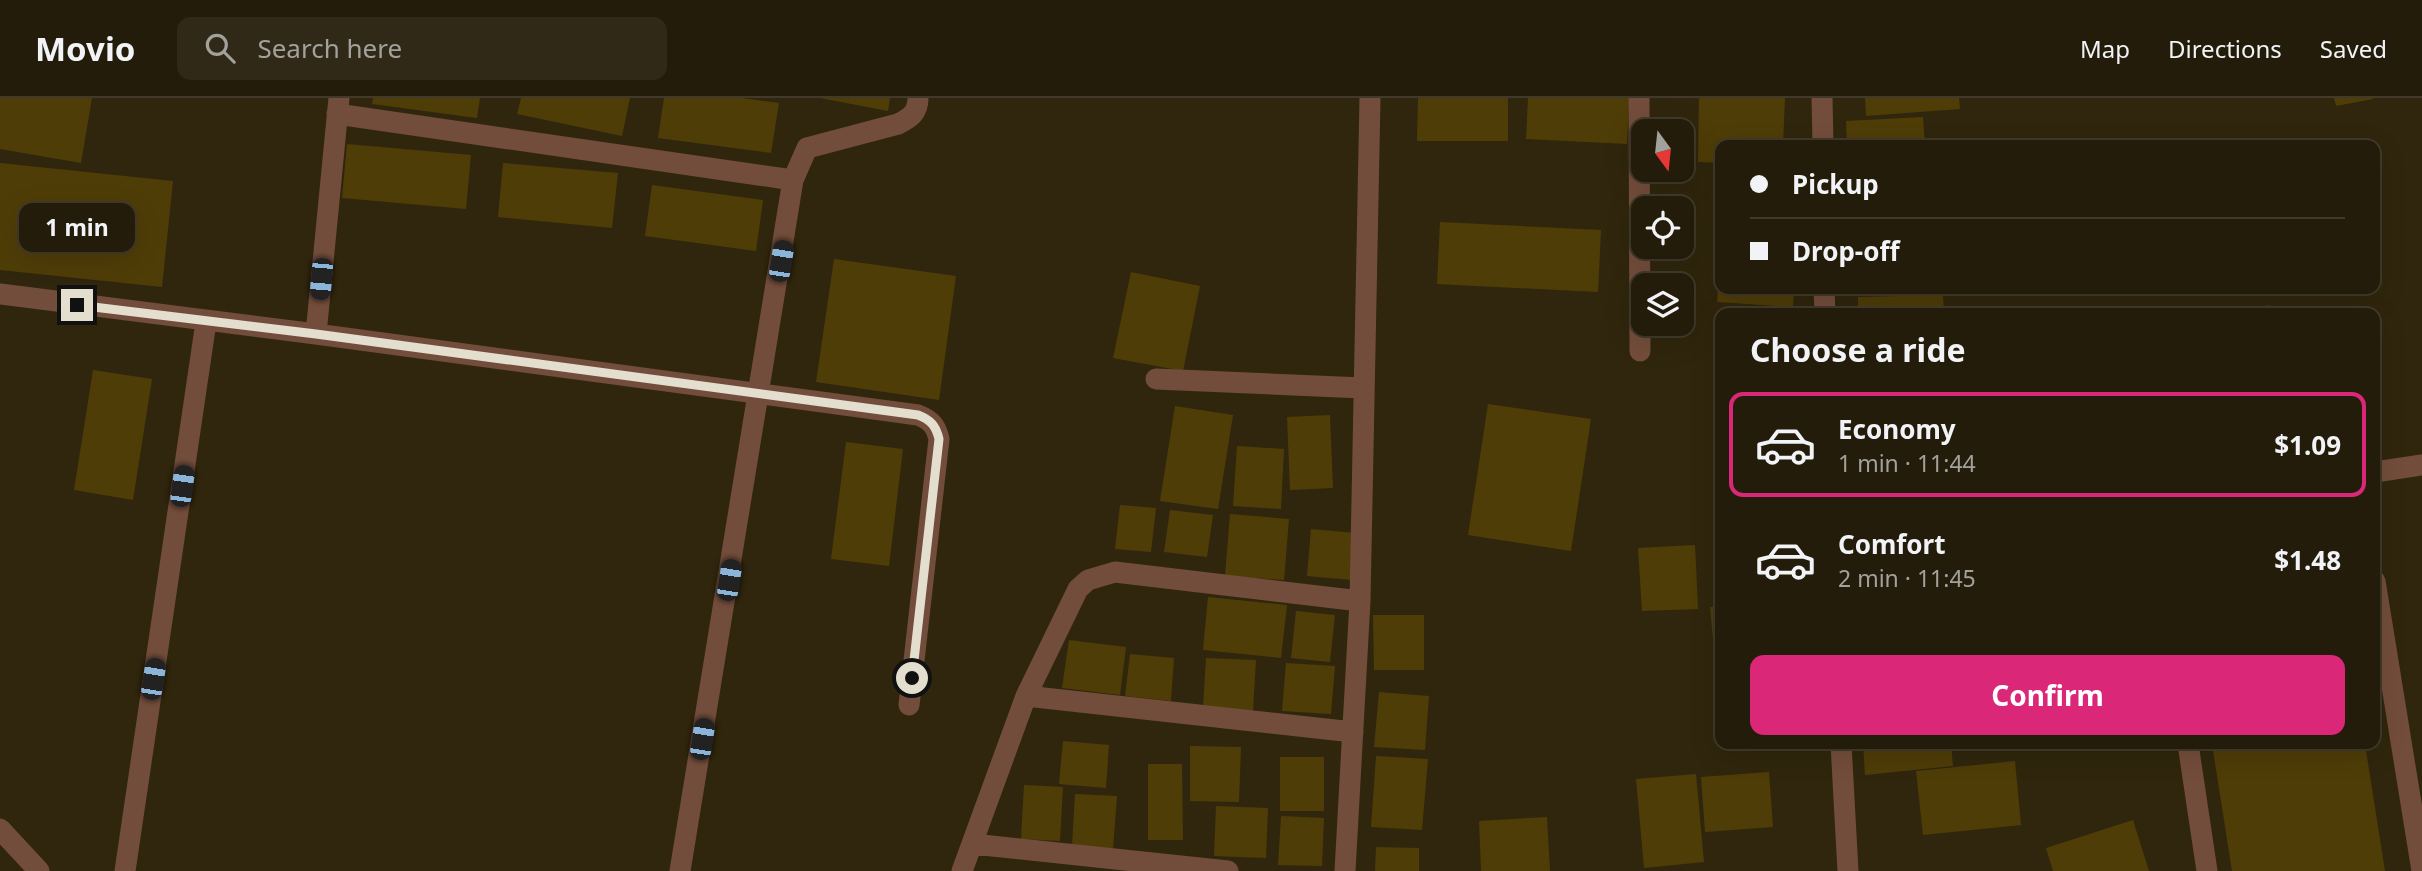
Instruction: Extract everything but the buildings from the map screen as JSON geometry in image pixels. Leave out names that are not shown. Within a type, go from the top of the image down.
[{"type":"street","points":[[680,871],[760,395],[793,180],[807,148],[898,124],[911,118],[918,106],[918,98]]},
{"type":"street","points":[[1345,871],[1360,601],[1370,98]]},
{"type":"street","points":[[1639,98],[1640,351]]},
{"type":"street","points":[[1822,98],[1822,140]]},
{"type":"street","points":[[316,334],[338,106],[793,180]]},
{"type":"street","points":[[0,294],[918,415],[929,419],[937,429],[939,439],[909,705]]},
{"type":"street","points":[[125,871],[206,322]]},
{"type":"street","points":[[1156,379],[1363,388]]},
{"type":"street","points":[[2380,471],[2422,466]]},
{"type":"street","points":[[962,871],[1026,696],[1078,589],[1088,580],[1115,572],[1360,601]]},
{"type":"street","points":[[2380,613],[2421,871]]},
{"type":"street","points":[[1026,696],[1353,732]]},
{"type":"street","points":[[1841,749],[1848,871]]},
{"type":"street","points":[[2189,749],[2207,871]]},
{"type":"street","points":[[0,829],[39,871]]},
{"type":"street","points":[[973,844],[1228,871]]},
{"type":"route","points":[[77,305],[344,338],[918,415],[929,419],[937,429],[939,439],[912,678]]}]
